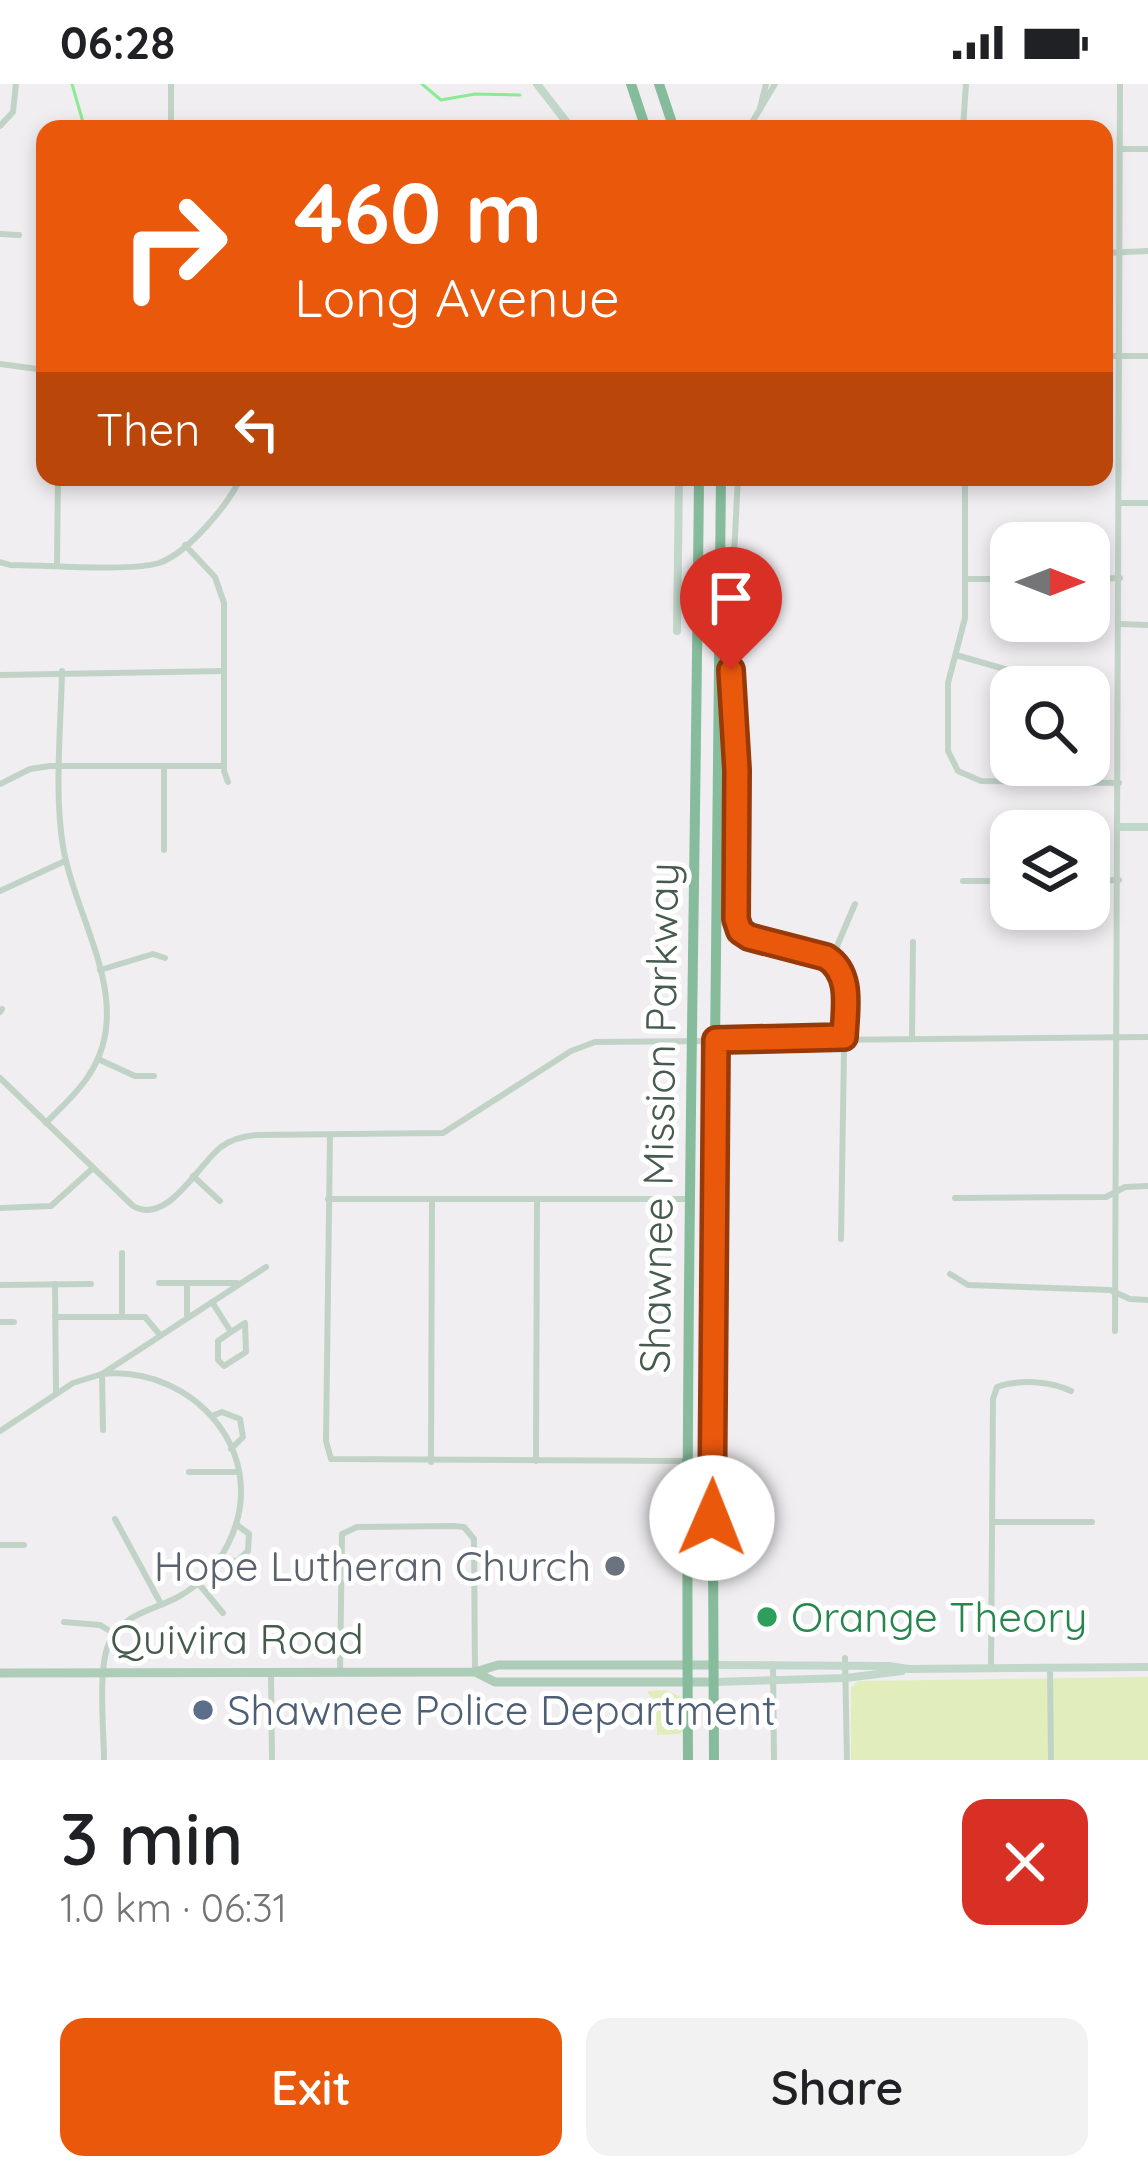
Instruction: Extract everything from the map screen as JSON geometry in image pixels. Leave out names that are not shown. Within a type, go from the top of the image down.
[{"type":"highway","points":[[631,84],[643,120]]},
{"type":"highway","points":[[659,84],[671,120]]},
{"type":"highway","name":"Shawnee Mission Parkway","points":[[688,1760],[687,1461],[701,486]]},
{"type":"highway","points":[[708,486],[721,502]]},
{"type":"highway","name":"Shawnee Mission Parkway","points":[[714,1760],[721,486]]},
{"type":"highway","points":[[697,783],[717,808]]},
{"type":"highway","points":[[696,810],[717,842]]},
{"type":"highway","points":[[687,1461],[698,1469],[712,1518]]},
{"type":"main road","points":[[537,84],[565,120]]},
{"type":"main road","points":[[677,631],[679,486]]},
{"type":"main road","points":[[1119,827],[1148,827]]},
{"type":"main road","name":"Quivira Road","points":[[0,1672],[475,1672],[498,1665],[773,1664],[909,1670],[1148,1667]]},
{"type":"main road","points":[[559,1665],[559,1682]]},
{"type":"main road","name":"Quivira Road","points":[[475,1672],[495,1682],[713,1682],[774,1681],[845,1668]]},
{"type":"street","points":[[0,126],[15,104],[16,84]]},
{"type":"street","points":[[170,84],[171,120]]},
{"type":"street","points":[[753,120],[766,84]]},
{"type":"street","points":[[760,108],[775,84]]},
{"type":"street","points":[[964,120],[966,84]]},
{"type":"street","points":[[1115,1331],[1120,84]]},
{"type":"street","points":[[1121,149],[1148,149]]},
{"type":"street","points":[[0,235],[19,235]]},
{"type":"street","points":[[1113,253],[1148,251]]},
{"type":"street","points":[[1113,356],[1148,356]]},
{"type":"street","points":[[0,364],[36,369]]},
{"type":"street","points":[[58,486],[58,566]]},
{"type":"street","points":[[0,562],[58,566],[163,562],[228,502],[237,486]]},
{"type":"street","points":[[738,486],[731,614],[736,919],[740,931],[749,937],[830,960],[844,980],[841,1240]]},
{"type":"street","points":[[965,486],[965,618],[948,683],[948,751],[958,770],[981,781],[1120,783]]},
{"type":"street","points":[[1120,503],[1148,503]]},
{"type":"street","points":[[185,545],[220,587],[224,603],[224,766],[228,782]]},
{"type":"street","points":[[1110,578],[1120,578]]},
{"type":"street","points":[[965,579],[990,579]]},
{"type":"street","points":[[1120,624],[1148,625]]},
{"type":"street","points":[[956,655],[995,666]]},
{"type":"street","points":[[46,1123],[87,1078],[108,1023],[100,970],[65,860],[62,671]]},
{"type":"street","points":[[0,675],[224,671]]},
{"type":"street","points":[[0,784],[30,769],[61,766],[224,766]]},
{"type":"street","points":[[164,766],[164,850]]},
{"type":"street","points":[[0,890],[65,860]]},
{"type":"street","points":[[1110,880],[1119,880]]},
{"type":"street","points":[[963,881],[990,881]]},
{"type":"street","points":[[830,960],[855,904]]},
{"type":"street","points":[[912,1038],[913,942]]},
{"type":"street","points":[[100,970],[153,954],[165,958]]},
{"type":"street","points":[[0,1078],[133,1206],[146,1212],[161,1208],[233,1140],[251,1135],[443,1133],[584,1045],[844,1037],[1148,1037]]},
{"type":"street","points":[[98,1059],[136,1076],[154,1076]]},
{"type":"street","points":[[330,1135],[326,1441],[332,1459],[687,1461]]},
{"type":"street","points":[[0,1208],[51,1206],[93,1168]]},
{"type":"street","points":[[193,1176],[220,1202]]},
{"type":"street","points":[[955,1198],[1106,1197],[1148,1186]]},
{"type":"street","points":[[328,1199],[693,1199]]},
{"type":"street","points":[[431,1462],[432,1199]]},
{"type":"street","points":[[536,1461],[537,1200]]},
{"type":"street","points":[[122,1253],[122,1316]]},
{"type":"street","points":[[0,1431],[56,1393],[102,1374],[266,1267]]},
{"type":"street","points":[[950,1274],[968,1285],[1110,1290],[1148,1300]]},
{"type":"street","points":[[159,1283],[241,1283]]},
{"type":"street","points":[[187,1283],[187,1317]]},
{"type":"street","points":[[55,1284],[56,1393]]},
{"type":"street","points":[[0,1285],[91,1284]]},
{"type":"street","points":[[212,1301],[231,1332]]},
{"type":"street","points":[[55,1317],[145,1317],[160,1335]]},
{"type":"street","points":[[0,1322],[14,1322]]},
{"type":"street","points":[[245,1323],[246,1352],[224,1366],[218,1360],[218,1341],[231,1332],[245,1323]]},
{"type":"street","points":[[102,1374],[167,1382],[196,1400],[212,1416],[231,1449],[240,1492],[235,1523],[218,1560],[198,1583],[130,1616],[106,1650],[104,1760]]},
{"type":"street","points":[[102,1374],[103,1430]]},
{"type":"street","points":[[991,1668],[993,1399],[997,1387],[1008,1383],[1056,1384],[1071,1391]]},
{"type":"street","points":[[212,1416],[222,1412],[239,1419],[243,1437],[231,1449]]},
{"type":"street","points":[[188,1472],[238,1472]]},
{"type":"street","points":[[115,1519],[161,1604]]},
{"type":"street","points":[[992,1522],[1092,1522]]},
{"type":"street","points":[[218,1560],[237,1562],[248,1551],[249,1534],[235,1523]]},
{"type":"street","points":[[340,1671],[342,1534],[357,1527],[453,1526],[470,1531],[474,1539],[475,1672]]},
{"type":"street","points":[[0,1545],[23,1545]]},
{"type":"street","points":[[198,1583],[223,1613]]},
{"type":"street","points":[[64,1622],[100,1625],[115,1634]]},
{"type":"street","points":[[773,1664],[774,1760]]},
{"type":"street","points":[[845,1668],[847,1760]]},
{"type":"street","points":[[1050,1668],[1051,1760]]},
{"type":"street","points":[[271,1671],[272,1760]]},
{"type":"green space","points":[[1148,1677],[1148,1760],[851,1760],[851,1688],[858,1681]]},
{"type":"green space","points":[[665,1690],[681,1697],[680,1734],[657,1735],[657,1725],[650,1725],[654,1702],[647,1691]]},
{"type":"waterway","points":[[72,84],[82,120]]},
{"type":"waterway","points":[[422,84],[441,100],[475,94],[520,95]]},
{"type":"place","name":"Hope Lutheran Church","points":[[615,1566]]},
{"type":"place","name":"Orange Theory","points":[[767,1617]]},
{"type":"place","name":"Shawnee Police Department","points":[[203,1710]]},
{"type":"route","points":[[712,1518],[716,1040],[844,1037],[844,980],[837,964],[749,937],[740,931],[736,919],[737,770],[731,670]]}]
